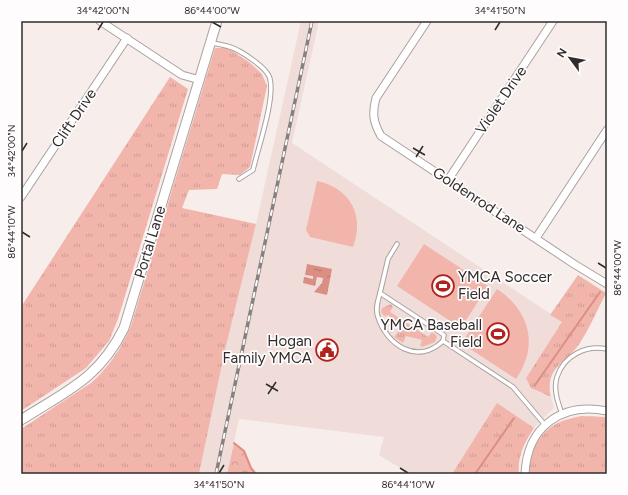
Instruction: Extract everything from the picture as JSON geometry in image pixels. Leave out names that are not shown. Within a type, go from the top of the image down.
[{"type":"street","points":[[100,21],[182,75],[200,80]]},
{"type":"street","name":"Portal Lane","points":[[21,420],[94,372],[104,361],[119,339],[124,328],[144,258],[212,43],[217,21]]},
{"type":"street","name":"Goldenrod Lane","points":[[427,21],[376,98],[372,111],[374,124],[381,136],[574,264],[607,284]]},
{"type":"street","name":"Violet Drive","points":[[448,180],[553,21]]},
{"type":"street","name":"Clift Drive","points":[[21,197],[127,38]]},
{"type":"street","points":[[536,238],[607,130]]},
{"type":"street","points":[[525,474],[528,450],[545,425],[551,419],[562,414],[596,409],[607,411]]},
{"type":"lane","points":[[212,43],[231,47],[247,56],[268,72],[270,79],[271,94],[253,170],[239,179]]},
{"type":"lane","points":[[380,292],[444,335],[443,341],[430,351],[419,352],[395,345],[390,340],[378,317],[376,310],[380,292],[388,259],[397,244]]},
{"type":"lane","points":[[443,341],[513,387],[545,425]]},
{"type":"lane","points":[[562,414],[556,391],[557,377],[566,361],[580,350],[596,347],[607,349]]},
{"type":"shaded area","points":[[301,21],[319,21],[292,143],[563,322],[526,378],[536,391],[551,397],[554,408],[534,428],[497,404],[452,474],[410,474],[379,455],[384,437],[239,419],[227,474],[199,474],[225,350],[256,224]]},
{"type":"green space","points":[[215,48],[228,48],[249,62],[262,74],[267,86],[250,167],[240,175],[222,174],[217,189],[189,190],[182,208],[256,224],[225,350],[199,474],[21,474],[21,429],[91,383],[114,357],[131,326]]},
{"type":"green space","points":[[170,77],[188,89],[118,319],[109,341],[86,368],[21,411],[21,307]]},
{"type":"green space","points":[[317,181],[338,190],[352,205],[356,214],[357,224],[353,247],[310,237],[306,230]]},
{"type":"green space","name":"YMCA Soccer Field","points":[[424,244],[488,286],[461,328],[397,286]]},
{"type":"green space","points":[[578,275],[606,293],[580,343],[554,372],[550,387],[551,397],[531,388],[526,378],[562,322],[550,315]]},
{"type":"green space","name":"YMCA Baseball Field","points":[[497,289],[517,308],[524,318],[528,330],[529,342],[527,354],[523,367],[516,379],[467,347],[465,338]]},
{"type":"green space","points":[[391,304],[393,307],[390,312],[428,337],[432,332],[437,336],[435,342],[422,347],[420,345],[422,340],[406,336],[403,343],[394,337],[399,331],[389,315],[384,316],[381,312],[382,308]]},
{"type":"green space","points":[[497,403],[534,428],[520,455],[519,474],[452,474]]},
{"type":"green space","points":[[581,416],[607,417],[607,474],[530,474],[533,451],[541,437],[560,422]]},
{"type":"green space","points":[[234,443],[244,451],[251,468],[256,474],[227,474]]},
{"type":"water","points":[[307,264],[332,269],[327,295],[314,292],[322,283],[323,278],[317,277],[315,286],[303,283],[304,277],[313,279],[313,276],[305,275]]},
{"type":"waterway","points":[[535,385],[600,292]]},
{"type":"waterway","points":[[475,474],[514,418]]},
{"type":"waterway","points":[[234,443],[244,451],[251,468],[256,474]]},
{"type":"railway","points":[[216,474],[312,21]]},
{"type":"place","name":"YMCA Soccer Field","points":[[443,286]]},
{"type":"place","name":"YMCA Baseball Field","points":[[498,334]]},
{"type":"place","name":"Hogan Family YMCA","points":[[327,350]]}]
